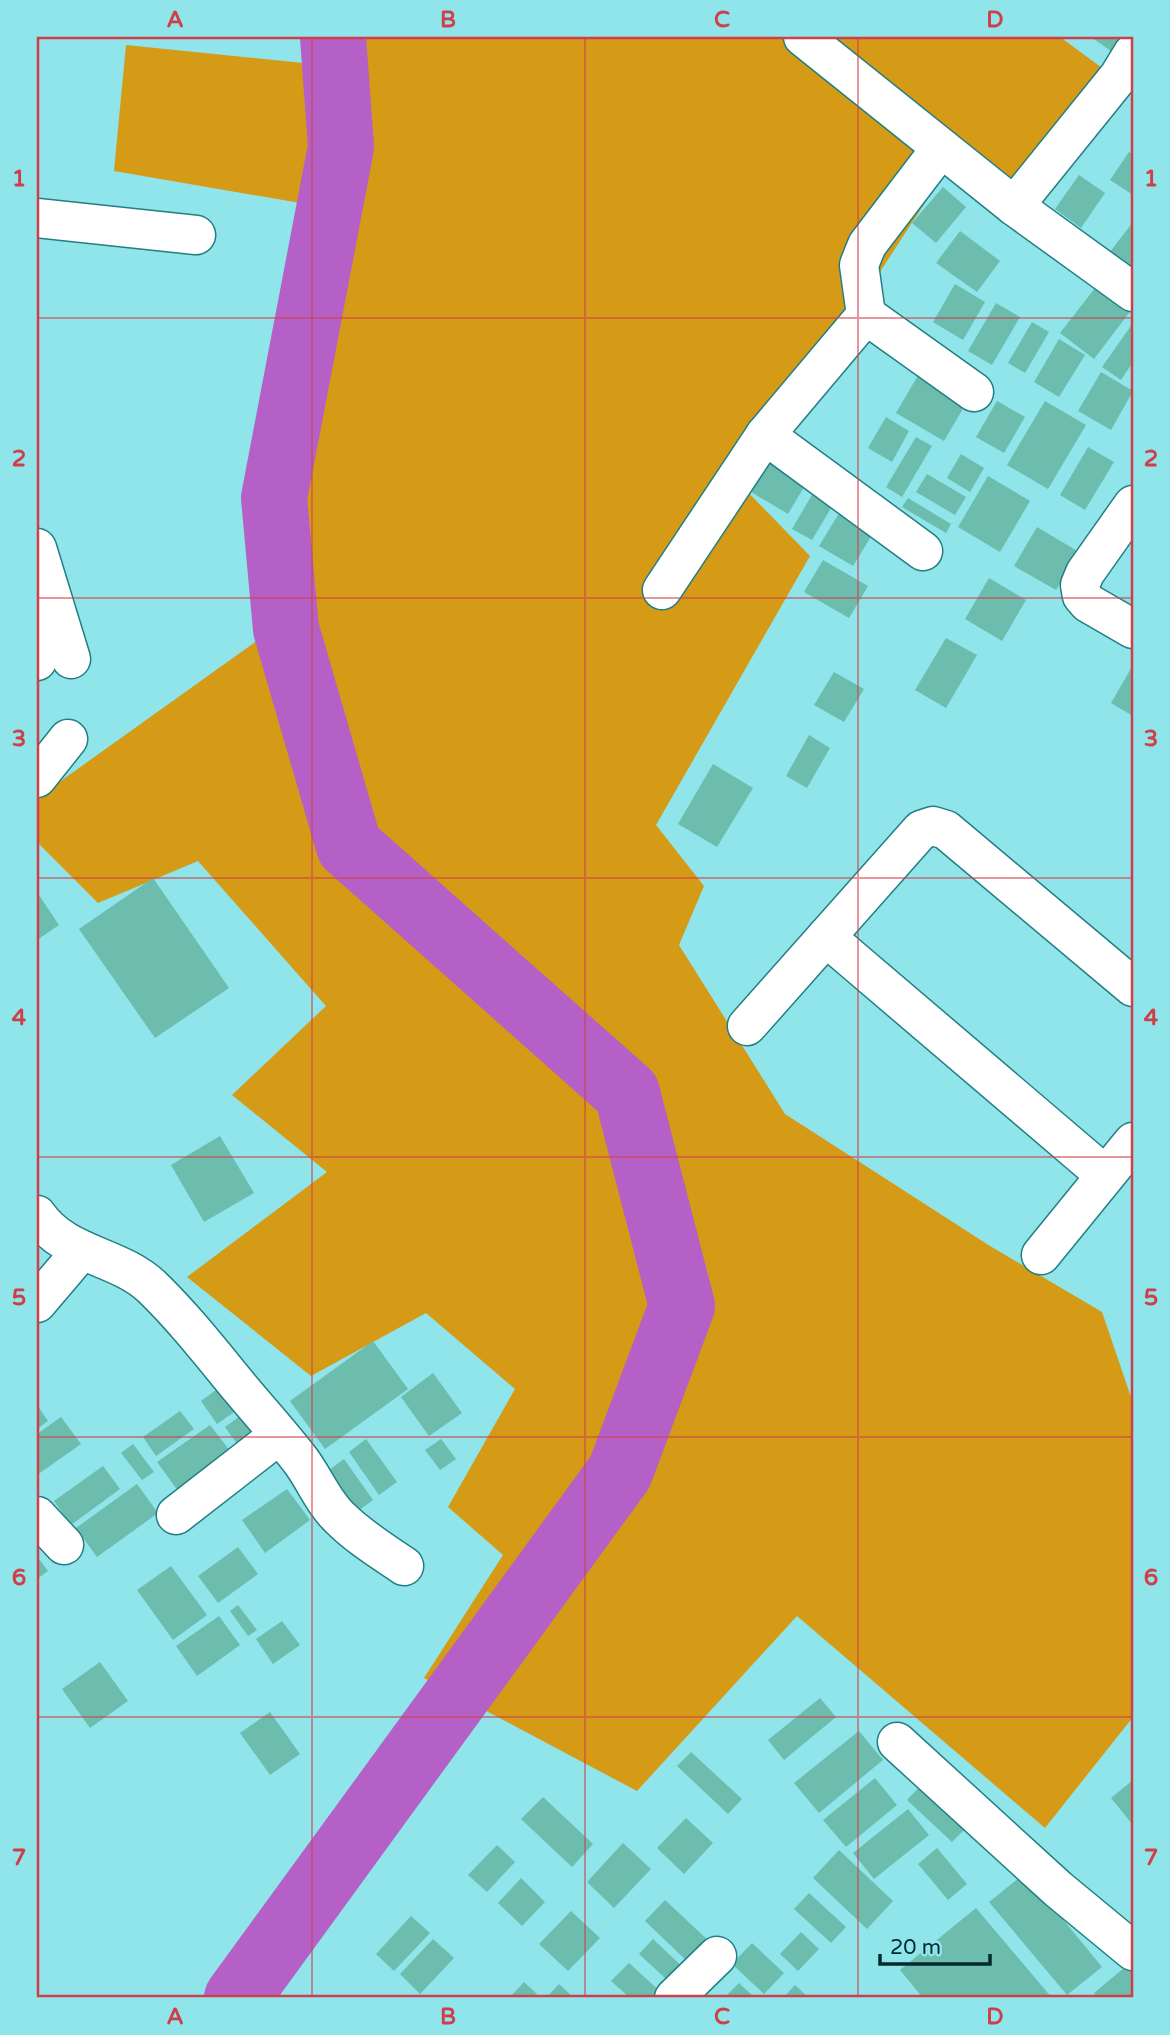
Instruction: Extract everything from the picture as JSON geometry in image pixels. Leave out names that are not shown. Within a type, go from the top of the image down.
[{"type":"street","points":[[803,37],[1014,206],[1133,292]]},
{"type":"street","points":[[1014,206],[1119,76],[1133,53]]},
{"type":"street","points":[[942,148],[867,245],[859,265],[866,315],[974,393]]},
{"type":"street","points":[[37,218],[196,235]]},
{"type":"street","points":[[662,590],[765,435],[866,315]]},
{"type":"street","points":[[765,435],[923,551]]},
{"type":"street","points":[[1133,505],[1085,573],[1080,586],[1082,596],[1088,603],[1133,629]]},
{"type":"street","points":[[37,548],[54,660]]},
{"type":"street","points":[[37,636],[54,660]]},
{"type":"street","points":[[37,778],[68,738]]},
{"type":"street","points":[[747,1026],[920,830],[933,826],[946,830],[1133,987]]},
{"type":"street","points":[[826,937],[1105,1175]]},
{"type":"street","points":[[1041,1255],[1133,1142]]},
{"type":"street","points":[[37,1215],[58,1238],[122,1268],[151,1286],[204,1344],[302,1462],[338,1517],[404,1566]]},
{"type":"street","points":[[37,1303],[82,1250]]},
{"type":"street","points":[[176,1515],[279,1435]]},
{"type":"street","points":[[37,1516],[64,1545]]},
{"type":"street","points":[[897,1742],[1058,1889],[1133,1951]]},
{"type":"street","points":[[674,1998],[717,1956]]},
{"type":"shaded area","points":[[350,37],[1060,37],[1113,76],[1025,193],[960,149],[741,485],[810,556],[656,825],[704,886],[679,945],[785,1114],[990,1246],[1102,1312],[1133,1403],[1133,1717],[1045,1828],[797,1616],[637,1791],[424,1678],[503,1555],[448,1507],[515,1389],[426,1313],[311,1376],[187,1277],[327,1172],[232,1095],[326,1006],[198,861],[98,903],[37,842],[37,798],[261,638],[297,334],[347,211],[114,171],[126,45],[353,68]]},
{"type":"building","points":[[1091,37],[1131,37],[1118,56]]},
{"type":"building","points":[[1129,152],[1133,155],[1133,195],[1110,180]]},
{"type":"building","points":[[1079,175],[1105,193],[1081,228],[1055,209]]},
{"type":"building","points":[[943,187],[966,207],[936,243],[912,223]]},
{"type":"building","points":[[1133,222],[1133,278],[1106,257]]},
{"type":"building","points":[[960,231],[1000,261],[977,292],[936,263]]},
{"type":"building","points":[[1099,283],[1132,309],[1094,359],[1060,333]]},
{"type":"building","points":[[955,284],[985,302],[963,340],[933,322]]},
{"type":"building","points":[[996,303],[1020,317],[992,365],[968,351]]},
{"type":"building","points":[[1032,322],[1049,332],[1025,373],[1008,363]]},
{"type":"building","points":[[1133,323],[1133,362],[1121,380],[1102,367]]},
{"type":"building","points":[[1059,339],[1085,355],[1059,397],[1034,382]]},
{"type":"building","points":[[920,372],[968,400],[944,441],[896,413]]},
{"type":"building","points":[[1101,372],[1133,391],[1111,430],[1078,411]]},
{"type":"building","points":[[997,401],[1025,417],[1004,453],[976,437]]},
{"type":"building","points":[[1045,401],[1086,425],[1048,489],[1007,465]]},
{"type":"building","points":[[886,417],[909,431],[892,462],[868,448]]},
{"type":"building","points":[[916,437],[932,446],[902,497],[886,487]]},
{"type":"building","points":[[1088,447],[1114,462],[1085,510],[1060,495]]},
{"type":"building","points":[[774,454],[811,475],[788,514],[751,492]]},
{"type":"building","points":[[961,454],[984,468],[970,492],[947,478]]},
{"type":"building","points":[[927,474],[966,497],[955,515],[916,492]]},
{"type":"building","points":[[988,476],[1030,501],[1000,552],[958,527]]},
{"type":"building","points":[[820,481],[840,493],[812,540],[792,529]]},
{"type":"building","points":[[908,498],[951,524],[946,533],[902,507]]},
{"type":"building","points":[[841,510],[875,530],[853,566],[819,546]]},
{"type":"building","points":[[1037,527],[1079,552],[1056,590],[1014,566]]},
{"type":"building","points":[[823,560],[868,586],[849,618],[804,592]]},
{"type":"building","points":[[989,578],[1026,600],[1002,641],[965,619]]},
{"type":"building","points":[[946,638],[977,655],[946,708],[915,690]]},
{"type":"building","points":[[1133,665],[1133,716],[1111,703]]},
{"type":"building","points":[[834,672],[864,689],[844,722],[814,705]]},
{"type":"building","points":[[809,735],[830,748],[807,788],[786,776]]},
{"type":"building","points":[[713,764],[753,788],[717,847],[678,824]]},
{"type":"building","points":[[153,878],[229,988],[155,1038],[79,929]]},
{"type":"building","points":[[37,892],[59,925],[37,940]]},
{"type":"building","points":[[220,1136],[254,1193],[204,1222],[171,1165]]},
{"type":"building","points":[[373,1341],[408,1389],[325,1449],[290,1401]]},
{"type":"building","points":[[433,1373],[462,1413],[429,1436],[401,1397]]},
{"type":"building","points":[[223,1385],[240,1408],[217,1424],[201,1401]]},
{"type":"building","points":[[37,1405],[48,1421],[37,1429]]},
{"type":"building","points":[[248,1410],[268,1438],[245,1455],[225,1427]]},
{"type":"building","points":[[180,1411],[194,1429],[156,1456],[143,1437]]},
{"type":"building","points":[[61,1417],[81,1444],[37,1475],[37,1434]]},
{"type":"building","points":[[210,1425],[234,1456],[181,1495],[157,1462]]},
{"type":"building","points":[[366,1439],[397,1482],[379,1495],[349,1452]]},
{"type":"building","points":[[441,1439],[456,1459],[440,1470],[425,1450]]},
{"type":"building","points":[[133,1444],[154,1472],[142,1480],[121,1453]]},
{"type":"building","points":[[344,1459],[373,1500],[350,1517],[321,1476]]},
{"type":"building","points":[[103,1466],[120,1489],[71,1525],[54,1501]]},
{"type":"building","points":[[137,1484],[158,1513],[97,1557],[76,1528]]},
{"type":"building","points":[[287,1489],[310,1520],[265,1553],[242,1520]]},
{"type":"building","points":[[238,1547],[258,1574],[218,1603],[198,1576]]},
{"type":"building","points":[[37,1556],[48,1571],[37,1579]]},
{"type":"building","points":[[171,1566],[207,1615],[173,1640],[137,1590]]},
{"type":"building","points":[[238,1605],[257,1630],[248,1636],[230,1611]]},
{"type":"building","points":[[219,1616],[240,1645],[197,1676],[176,1646]]},
{"type":"building","points":[[282,1621],[300,1645],[273,1664],[256,1639]]},
{"type":"building","points":[[100,1662],[128,1701],[90,1728],[62,1689]]},
{"type":"building","points":[[820,1698],[836,1717],[784,1760],[768,1740]]},
{"type":"building","points":[[270,1712],[300,1754],[270,1775],[240,1733]]},
{"type":"building","points":[[859,1731],[883,1760],[819,1813],[794,1783]]},
{"type":"building","points":[[691,1752],[742,1799],[728,1814],[677,1766]]},
{"type":"building","points":[[929,1777],[975,1819],[952,1842],[907,1800]]},
{"type":"building","points":[[875,1778],[897,1805],[846,1847],[823,1820]]},
{"type":"building","points":[[1133,1780],[1133,1825],[1111,1798]]},
{"type":"building","points":[[543,1797],[593,1844],[572,1867],[521,1819]]},
{"type":"building","points":[[908,1809],[929,1835],[874,1879],[853,1853]]},
{"type":"building","points":[[686,1818],[713,1843],[684,1874],[657,1848]]},
{"type":"building","points":[[623,1843],[651,1869],[614,1908],[587,1882]]},
{"type":"building","points":[[497,1845],[515,1862],[487,1892],[468,1875]]},
{"type":"building","points":[[937,1848],[967,1884],[948,1900],[918,1864]]},
{"type":"building","points":[[839,1850],[893,1901],[867,1929],[813,1878]]},
{"type":"building","points":[[1025,1873],[1102,1967],[1067,1995],[989,1902]]},
{"type":"building","points":[[521,1878],[545,1902],[522,1926],[498,1903]]},
{"type":"building","points":[[809,1893],[846,1927],[831,1943],[794,1909]]},
{"type":"building","points":[[665,1900],[711,1943],[691,1965],[645,1921]]},
{"type":"building","points":[[976,1908],[1052,1998],[923,1998],[900,1970]]},
{"type":"building","points":[[571,1911],[600,1938],[568,1971],[539,1944]]},
{"type":"building","points":[[411,1916],[430,1933],[394,1971],[376,1954]]},
{"type":"building","points":[[801,1932],[819,1949],[798,1971],[780,1954]]},
{"type":"building","points":[[433,1939],[454,1958],[420,1994],[400,1974]]},
{"type":"building","points":[[653,1939],[689,1973],[676,1988],[639,1954]]},
{"type":"building","points":[[752,1943],[784,1973],[764,1994],[732,1964]]},
{"type":"building","points":[[1131,1962],[1133,1998],[1098,1998],[1094,1993]]},
{"type":"building","points":[[629,1963],[664,1995],[661,1998],[630,1998],[611,1981]]},
{"type":"building","points":[[524,1982],[537,1994],[533,1998],[509,1998]]},
{"type":"building","points":[[739,1983],[755,1998],[724,1998]]},
{"type":"building","points":[[559,1984],[574,1998],[546,1998]]},
{"type":"building","points":[[795,1985],[809,1998],[783,1998]]},
{"type":"waterway","points":[[237,1998],[620,1472],[682,1306],[627,1093],[349,846],[286,629],[274,498],[341,147],[333,37]]}]
